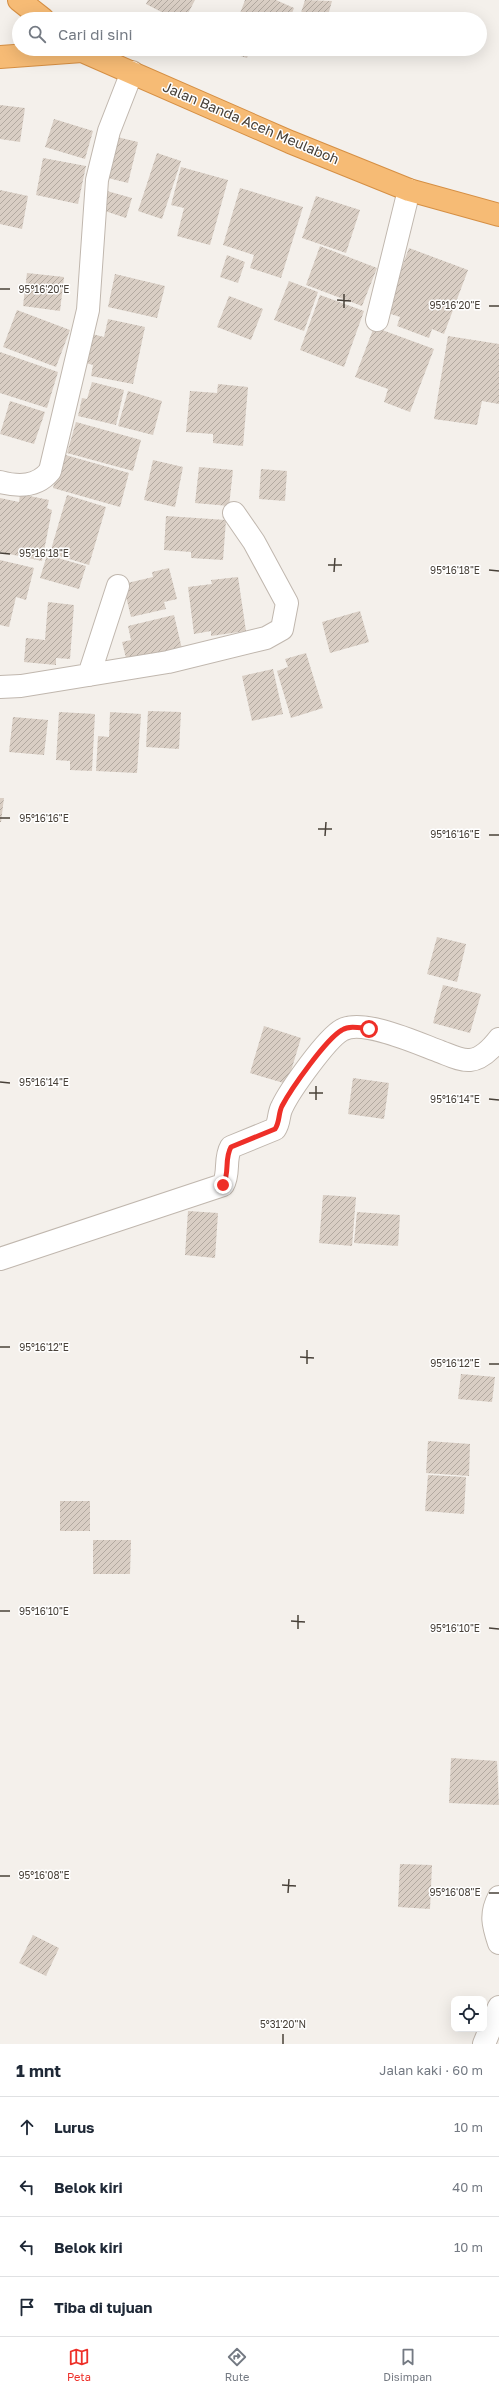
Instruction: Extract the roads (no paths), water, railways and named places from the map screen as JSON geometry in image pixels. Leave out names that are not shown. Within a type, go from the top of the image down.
[{"type":"highway","points":[[19,0],[34,12]]},
{"type":"highway","name":"Jalan Banda Aceh Meulaboh","points":[[0,57],[12,56]]},
{"type":"highway","name":"Jalan Banda Aceh Meulaboh","points":[[95,56],[290,142],[409,190],[499,214]]},
{"type":"street","points":[[0,482],[10,485],[32,485],[43,481],[50,472],[88,310],[97,180],[109,131],[132,72]]},
{"type":"street","points":[[377,320],[409,190]]},
{"type":"street","points":[[0,687],[21,686],[168,662],[266,638],[282,629],[287,603],[254,542],[234,513]]},
{"type":"street","points":[[89,675],[118,586]]},
{"type":"street","points":[[0,1259],[223,1185],[228,1174],[228,1152],[231,1147],[275,1129],[278,1124],[282,1106],[314,1060],[334,1035],[343,1029],[353,1027],[376,1030],[453,1057],[470,1060],[487,1052],[499,1039]]},
{"type":"street","points":[[499,1897],[493,1908],[492,1921],[499,1943]]},
{"type":"street","points":[[484,2044],[499,2007]]}]
